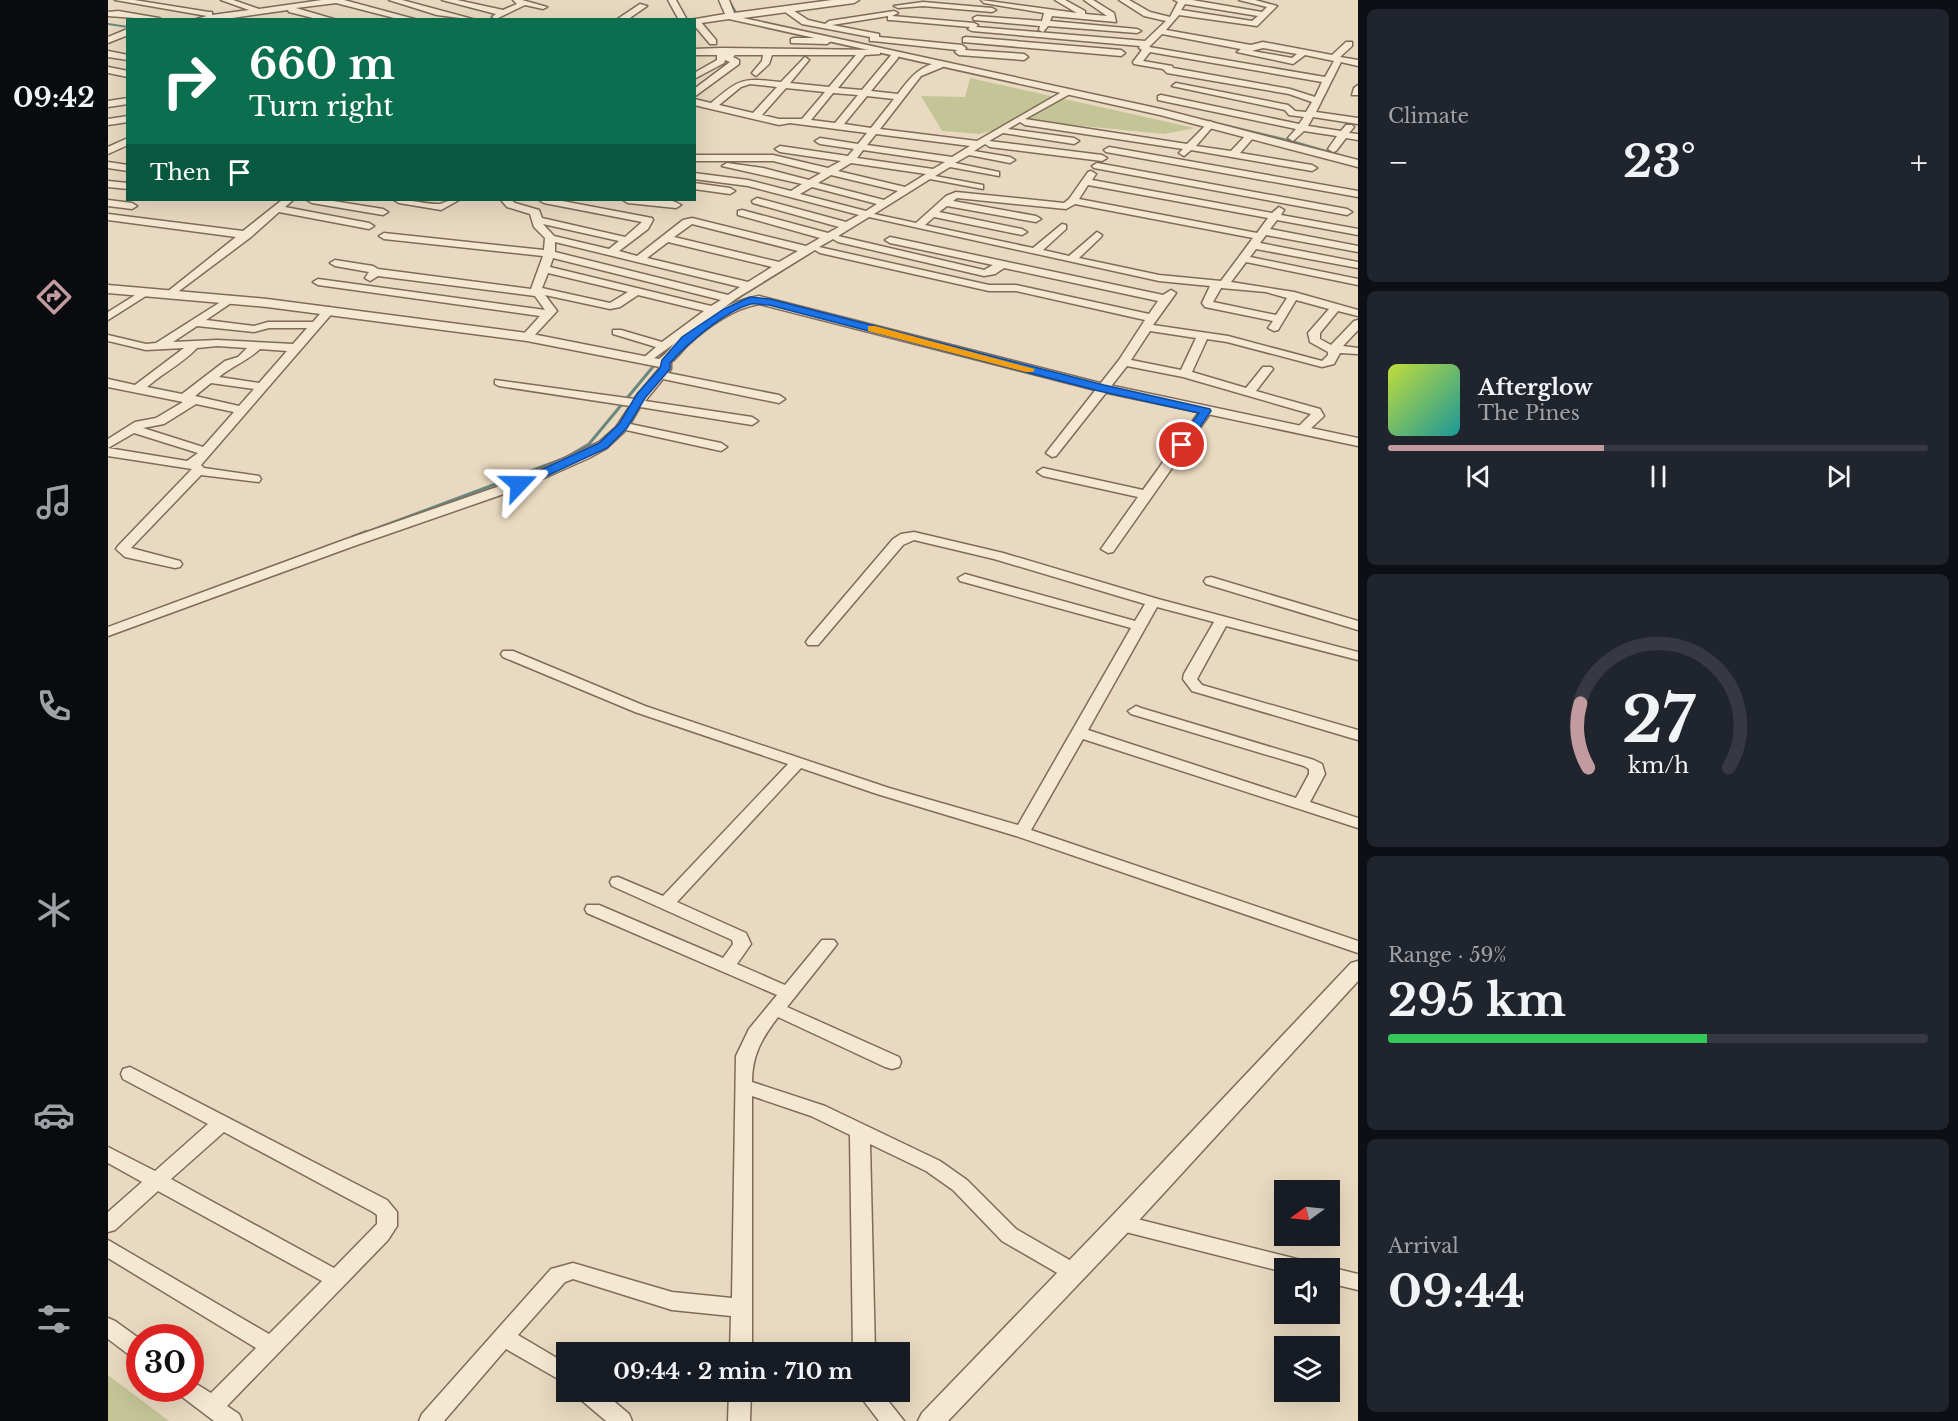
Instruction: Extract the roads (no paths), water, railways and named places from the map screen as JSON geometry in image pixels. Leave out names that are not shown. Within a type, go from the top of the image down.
[{"type":"street","points":[[119,0],[224,16]]},
{"type":"street","points":[[225,0],[284,18]]},
{"type":"street","points":[[264,0],[286,8],[335,15]]},
{"type":"street","points":[[294,0],[335,15]]},
{"type":"street","points":[[210,18],[243,16],[260,11],[336,0],[406,18]]},
{"type":"street","points":[[393,0],[462,18]]},
{"type":"street","points":[[446,0],[504,13]]},
{"type":"street","points":[[512,0],[543,7]]},
{"type":"street","points":[[672,0],[682,18]]},
{"type":"street","points":[[724,0],[727,18]]},
{"type":"street","points":[[734,0],[744,15],[762,22],[871,45],[1251,135],[1358,156]]},
{"type":"street","points":[[696,23],[806,3],[852,0]]},
{"type":"street","points":[[890,0],[894,12]]},
{"type":"street","points":[[941,0],[1041,34],[1146,47],[1182,56],[1326,80]]},
{"type":"street","points":[[1042,0],[1067,14]]},
{"type":"street","points":[[1059,0],[1084,16]]},
{"type":"street","points":[[1088,0],[1111,15],[1112,24]]},
{"type":"street","points":[[1123,0],[1147,14],[1174,16],[1248,48],[1261,45],[1358,63]]},
{"type":"street","points":[[1265,15],[1181,0],[1174,16],[1156,34],[1137,62],[1166,71],[1290,92],[1316,100]]},
{"type":"street","points":[[1156,34],[1197,27],[1254,24],[1273,5],[1243,0]]},
{"type":"street","points":[[197,2],[243,16]]},
{"type":"street","points":[[840,2],[863,18]]},
{"type":"street","points":[[818,24],[894,12],[920,2],[1045,23],[1112,24]]},
{"type":"street","points":[[494,18],[524,3]]},
{"type":"street","points":[[426,18],[462,4]]},
{"type":"street","points":[[623,18],[643,6]]},
{"type":"street","points":[[787,6],[802,21],[818,24],[895,56],[945,63],[1192,114],[1293,138],[1358,164]]},
{"type":"street","points":[[894,12],[1067,14],[1084,16],[1137,31]]},
{"type":"street","points":[[804,122],[852,64],[871,45],[894,12]]},
{"type":"street","points":[[791,195],[850,160],[874,133],[918,74],[945,63],[964,44],[979,12]]},
{"type":"street","points":[[108,14],[118,13],[147,18]]},
{"type":"street","points":[[1036,49],[1050,14]]},
{"type":"street","points":[[356,15],[366,18]]},
{"type":"street","points":[[727,18],[852,46]]},
{"type":"street","points":[[696,24],[713,42],[734,51],[768,53],[829,62]]},
{"type":"street","points":[[110,41],[126,31]]},
{"type":"street","points":[[1156,34],[1288,60],[1297,59],[1303,52]]},
{"type":"street","points":[[957,37],[964,44],[1024,57]]},
{"type":"street","points":[[110,41],[126,41]]},
{"type":"street","points":[[110,41],[126,48]]},
{"type":"street","points":[[764,41],[774,41]]},
{"type":"street","points":[[785,41],[827,41]]},
{"type":"street","points":[[696,42],[713,42]]},
{"type":"street","points":[[696,50],[835,49],[871,45],[964,44],[1119,56]]},
{"type":"street","points":[[1293,138],[1303,128],[1336,59],[1348,44]]},
{"type":"street","points":[[768,53],[871,45]]},
{"type":"street","points":[[696,50],[722,47]]},
{"type":"street","points":[[696,78],[722,60],[722,47]]},
{"type":"street","points":[[734,51],[727,57],[736,62],[741,71]]},
{"type":"street","points":[[696,93],[709,83],[764,65],[768,53]]},
{"type":"street","points":[[108,54],[126,58]]},
{"type":"street","points":[[837,127],[895,56]]},
{"type":"street","points":[[1166,71],[1182,56]]},
{"type":"street","points":[[755,117],[805,60]]},
{"type":"street","points":[[841,63],[852,64]]},
{"type":"street","points":[[1192,114],[1249,67]]},
{"type":"street","points":[[696,68],[710,68]]},
{"type":"street","points":[[108,70],[126,72]]},
{"type":"street","points":[[741,71],[770,76],[764,82]]},
{"type":"street","points":[[696,80],[709,83]]},
{"type":"street","points":[[712,107],[743,82],[764,82],[900,97]]},
{"type":"street","points":[[1176,86],[1288,108],[1292,113],[1309,115],[1351,127],[1358,137]]},
{"type":"street","points":[[954,163],[990,144],[1071,93]]},
{"type":"street","points":[[108,632],[349,543],[519,484],[603,445],[623,426],[630,401],[656,365],[664,346],[713,310],[743,296],[934,176],[1019,117],[1071,93]]},
{"type":"street","points":[[1161,98],[1303,128],[1351,127]]},
{"type":"street","points":[[108,103],[126,100]]},
{"type":"street","points":[[696,103],[782,123],[790,120],[874,133],[978,144]]},
{"type":"street","points":[[108,122],[126,119]]},
{"type":"street","points":[[1025,122],[1312,168]]},
{"type":"street","points":[[1131,211],[1210,124]]},
{"type":"street","points":[[1294,295],[1277,324],[1207,303],[1312,168],[1351,127]]},
{"type":"street","points":[[1065,153],[1082,130]]},
{"type":"street","points":[[1007,132],[1074,141]]},
{"type":"street","points":[[879,249],[956,195],[1066,206],[1073,201],[1117,135]]},
{"type":"street","points":[[1233,155],[1251,135]]},
{"type":"street","points":[[820,141],[954,163],[996,174]]},
{"type":"street","points":[[110,149],[126,142]]},
{"type":"street","points":[[990,144],[1103,158],[1176,162],[1300,184],[1357,200],[1334,227]]},
{"type":"street","points":[[780,149],[850,160],[980,187]]},
{"type":"street","points":[[973,154],[1010,160]]},
{"type":"street","points":[[714,178],[737,156]]},
{"type":"street","points":[[696,157],[737,156],[781,159],[906,190]]},
{"type":"street","points":[[1103,158],[1162,177],[1286,200],[1358,217]]},
{"type":"street","points":[[108,165],[126,168]]},
{"type":"street","points":[[726,166],[763,171],[885,204]]},
{"type":"street","points":[[696,176],[748,183],[870,216],[1182,282],[1266,289],[1358,313]]},
{"type":"street","points":[[833,238],[848,226],[870,216],[906,190],[934,176]]},
{"type":"street","points":[[1086,182],[1358,232]]},
{"type":"street","points":[[108,184],[126,186]]},
{"type":"street","points":[[696,186],[730,191]]},
{"type":"street","points":[[171,294],[287,201]]},
{"type":"street","points":[[318,201],[382,212]]},
{"type":"street","points":[[405,201],[441,207],[452,201]]},
{"type":"street","points":[[506,201],[507,204],[536,216],[627,240]]},
{"type":"street","points":[[536,291],[549,254],[550,238],[547,232],[540,228],[536,216],[544,201]]},
{"type":"street","points":[[556,201],[591,204],[648,220],[648,224],[611,253]]},
{"type":"street","points":[[638,201],[676,205]]},
{"type":"street","points":[[757,201],[848,226]]},
{"type":"street","points":[[1073,201],[1258,237],[1358,265]]},
{"type":"street","points":[[108,203],[132,206]]},
{"type":"street","points":[[944,203],[1036,219]]},
{"type":"street","points":[[1008,246],[1051,205]]},
{"type":"street","points":[[277,209],[369,226]]},
{"type":"street","points":[[742,213],[833,238],[984,273],[991,272],[1002,264]]},
{"type":"street","points":[[932,214],[1022,232]]},
{"type":"street","points":[[108,217],[247,235]]},
{"type":"street","points":[[639,259],[687,222],[695,221],[814,250],[989,288],[1016,288],[1317,363],[1330,362],[1334,357],[1334,350],[1358,323]]},
{"type":"street","points":[[1036,251],[1062,227]]},
{"type":"street","points":[[1071,259],[1097,235]]},
{"type":"street","points":[[384,236],[549,254],[770,302],[1103,388],[1358,442]]},
{"type":"street","points":[[1258,237],[1358,249]]},
{"type":"street","points":[[550,238],[639,259],[743,296]]},
{"type":"street","points":[[666,238],[782,266]]},
{"type":"street","points":[[890,240],[1165,299]]},
{"type":"street","points":[[656,365],[686,340],[728,311],[743,296],[782,266],[814,250]]},
{"type":"street","points":[[1242,258],[1358,282]]},
{"type":"street","points":[[335,263],[369,267],[375,272],[536,291],[610,306],[616,305],[637,291]]},
{"type":"street","points":[[544,268],[713,310]]},
{"type":"street","points":[[360,288],[375,272]]},
{"type":"street","points":[[318,282],[549,314]]},
{"type":"street","points":[[1052,453],[1124,362],[1165,299],[1182,282]]},
{"type":"street","points":[[108,289],[329,310],[527,337],[656,365],[779,399]]},
{"type":"street","points":[[527,337],[549,314],[551,308],[536,291]]},
{"type":"street","points":[[108,317],[146,292]]},
{"type":"street","points":[[157,347],[230,299]]},
{"type":"street","points":[[1336,307],[1313,336],[1322,347],[1358,351]]},
{"type":"street","points":[[175,564],[130,554],[123,549],[329,310]]},
{"type":"street","points":[[196,322],[254,329],[268,325],[316,325]]},
{"type":"street","points":[[617,332],[664,346]]},
{"type":"street","points":[[1185,374],[1203,335]]},
{"type":"street","points":[[108,338],[138,346],[229,343],[295,348]]},
{"type":"street","points":[[136,390],[160,369],[185,354],[193,345]]},
{"type":"street","points":[[108,444],[146,423],[160,422],[191,398],[229,363],[242,359],[258,345]]},
{"type":"street","points":[[1124,362],[1185,374],[1316,412],[1317,416],[1303,429]]},
{"type":"street","points":[[1248,393],[1267,369]]},
{"type":"street","points":[[210,379],[261,387]]},
{"type":"street","points":[[499,382],[752,421]]},
{"type":"street","points":[[110,386],[191,398],[243,410]]},
{"type":"street","points":[[1108,549],[1206,411]]},
{"type":"street","points":[[623,426],[721,447]]},
{"type":"street","points":[[133,429],[207,452]]},
{"type":"street","points":[[108,452],[255,480]]},
{"type":"street","points":[[1043,472],[1146,495]]},
{"type":"street","points":[[813,642],[898,542],[910,536],[932,539],[998,556],[1153,602],[1358,656]]},
{"type":"street","points":[[965,578],[1138,626]]},
{"type":"street","points":[[1211,581],[1358,626]]},
{"type":"street","points":[[1022,832],[1153,602]]},
{"type":"street","points":[[1222,620],[1191,674],[1190,680],[1197,688],[1358,735]]},
{"type":"street","points":[[508,654],[640,709],[971,818],[1022,832],[1358,947]]},
{"type":"street","points":[[1136,711],[1309,763],[1316,767],[1317,774],[1301,804]]},
{"type":"street","points":[[1078,732],[1358,823]]},
{"type":"street","points":[[666,903],[798,762]]},
{"type":"street","points":[[618,882],[740,937],[742,944],[726,966]]},
{"type":"street","points":[[594,909],[789,993]]},
{"type":"street","points":[[741,1342],[745,1056],[750,1042],[828,944]]},
{"type":"street","points":[[931,1421],[1121,1223],[1358,968]]},
{"type":"street","points":[[776,1009],[892,1062]]},
{"type":"street","points":[[130,1074],[380,1206],[387,1212],[387,1226],[212,1407]]},
{"type":"street","points":[[743,1086],[818,1111],[949,1175],[1010,1235],[1073,1272]]},
{"type":"street","points":[[108,1224],[222,1123]]},
{"type":"street","points":[[860,1131],[864,1342]]},
{"type":"street","points":[[108,1154],[336,1280]]},
{"type":"street","points":[[1121,1223],[1274,1261]]},
{"type":"street","points":[[108,1248],[271,1346]]},
{"type":"street","points":[[430,1421],[558,1275],[565,1272],[583,1272],[672,1301],[742,1308]]},
{"type":"street","points":[[1340,1278],[1358,1282]]},
{"type":"street","points":[[108,1328],[126,1341]]},
{"type":"street","points":[[504,1337],[556,1368]]},
{"type":"street","points":[[204,1401],[231,1421]]},
{"type":"street","points":[[599,1402],[621,1421]]},
{"type":"street","points":[[739,1421],[740,1402]]},
{"type":"street","points":[[877,1402],[893,1421]]},
{"type":"waterway","points":[[729,0],[737,14]]},
{"type":"waterway","points":[[108,24],[126,27]]},
{"type":"waterway","points":[[1183,115],[1288,140],[1358,160]]},
{"type":"waterway","points":[[817,248],[831,240]]},
{"type":"waterway","points":[[728,304],[811,252]]},
{"type":"waterway","points":[[567,457],[589,444],[671,345]]},
{"type":"waterway","points":[[362,534],[560,460]]},
{"type":"waterway","points":[[353,537],[366,532]]}]
